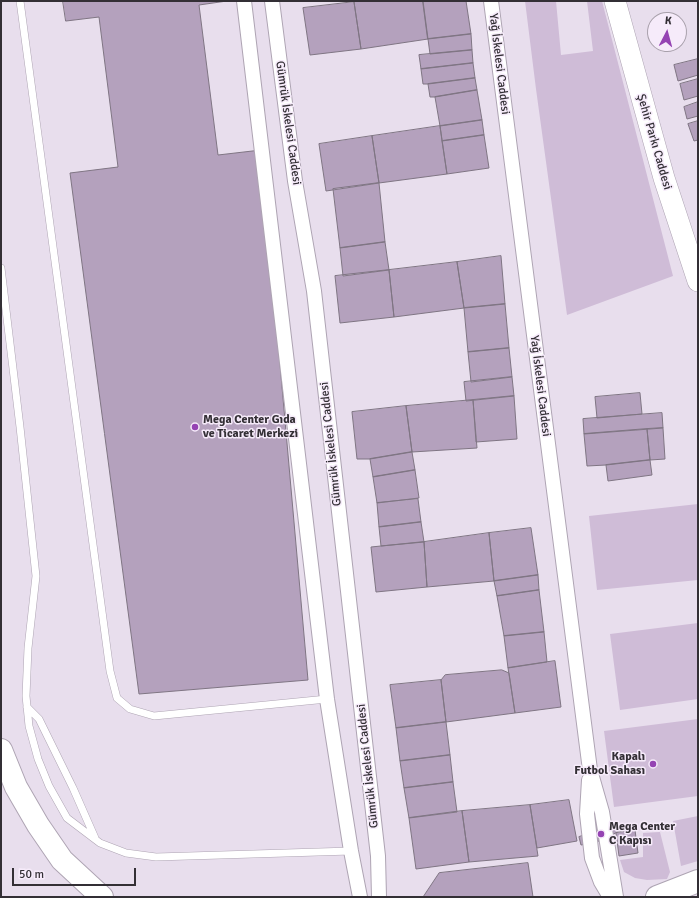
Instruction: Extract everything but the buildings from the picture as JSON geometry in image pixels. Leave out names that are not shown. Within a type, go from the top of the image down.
[{"type":"main road","name":"Şehir Parkı Caddesi","points":[[615,1],[664,178],[698,282]]},
{"type":"main road","points":[[1,750],[16,787],[62,860],[102,897]]},
{"type":"main road","points":[[657,897],[698,882]]},
{"type":"street","points":[[244,1],[327,699],[351,851],[360,897]]},
{"type":"street","name":"Gümrük İskelesi Caddesi","points":[[272,1],[295,181],[314,291],[378,856],[380,894]]},
{"type":"street","name":"Yağ İskelesi Caddesi","points":[[491,1],[590,770]]},
{"type":"street","points":[[590,770],[587,814],[592,858],[601,882],[610,897]]},
{"type":"street","points":[[590,770],[602,812],[616,897]]},
{"type":"lane","points":[[20,1],[110,671],[117,698],[130,710],[154,716],[327,699]]},
{"type":"lane","points":[[1,268],[36,576],[28,648],[26,696],[28,726],[38,759],[49,786],[67,818],[100,843],[126,853],[156,857],[351,851]]},
{"type":"lane","points":[[27,707],[38,719],[78,800],[95,840]]},
{"type":"shaded area","points":[[525,1],[556,1],[561,55],[593,51],[587,1],[602,1],[673,276],[567,315],[536,89]]},
{"type":"shaded area","points":[[698,504],[698,580],[597,590],[589,516]]},
{"type":"shaded area","points":[[698,623],[698,699],[620,710],[610,634]]},
{"type":"shaded area","name":"Kapalı Futbol Sahası","points":[[698,719],[698,796],[614,807],[604,731]]},
{"type":"shaded area","points":[[698,816],[698,861],[681,866],[673,821]]},
{"type":"shaded area","points":[[660,832],[670,872],[667,879],[647,880],[635,878],[624,872],[620,860],[643,857],[643,833]]},
{"type":"place","name":"Mega Center Gıda ve Ticaret Merkezi","points":[[195,427]]},
{"type":"place","name":"Kapalı Futbol Sahası","points":[[653,764]]},
{"type":"place","name":"Mega Center C Kapısı","points":[[601,834]]}]
